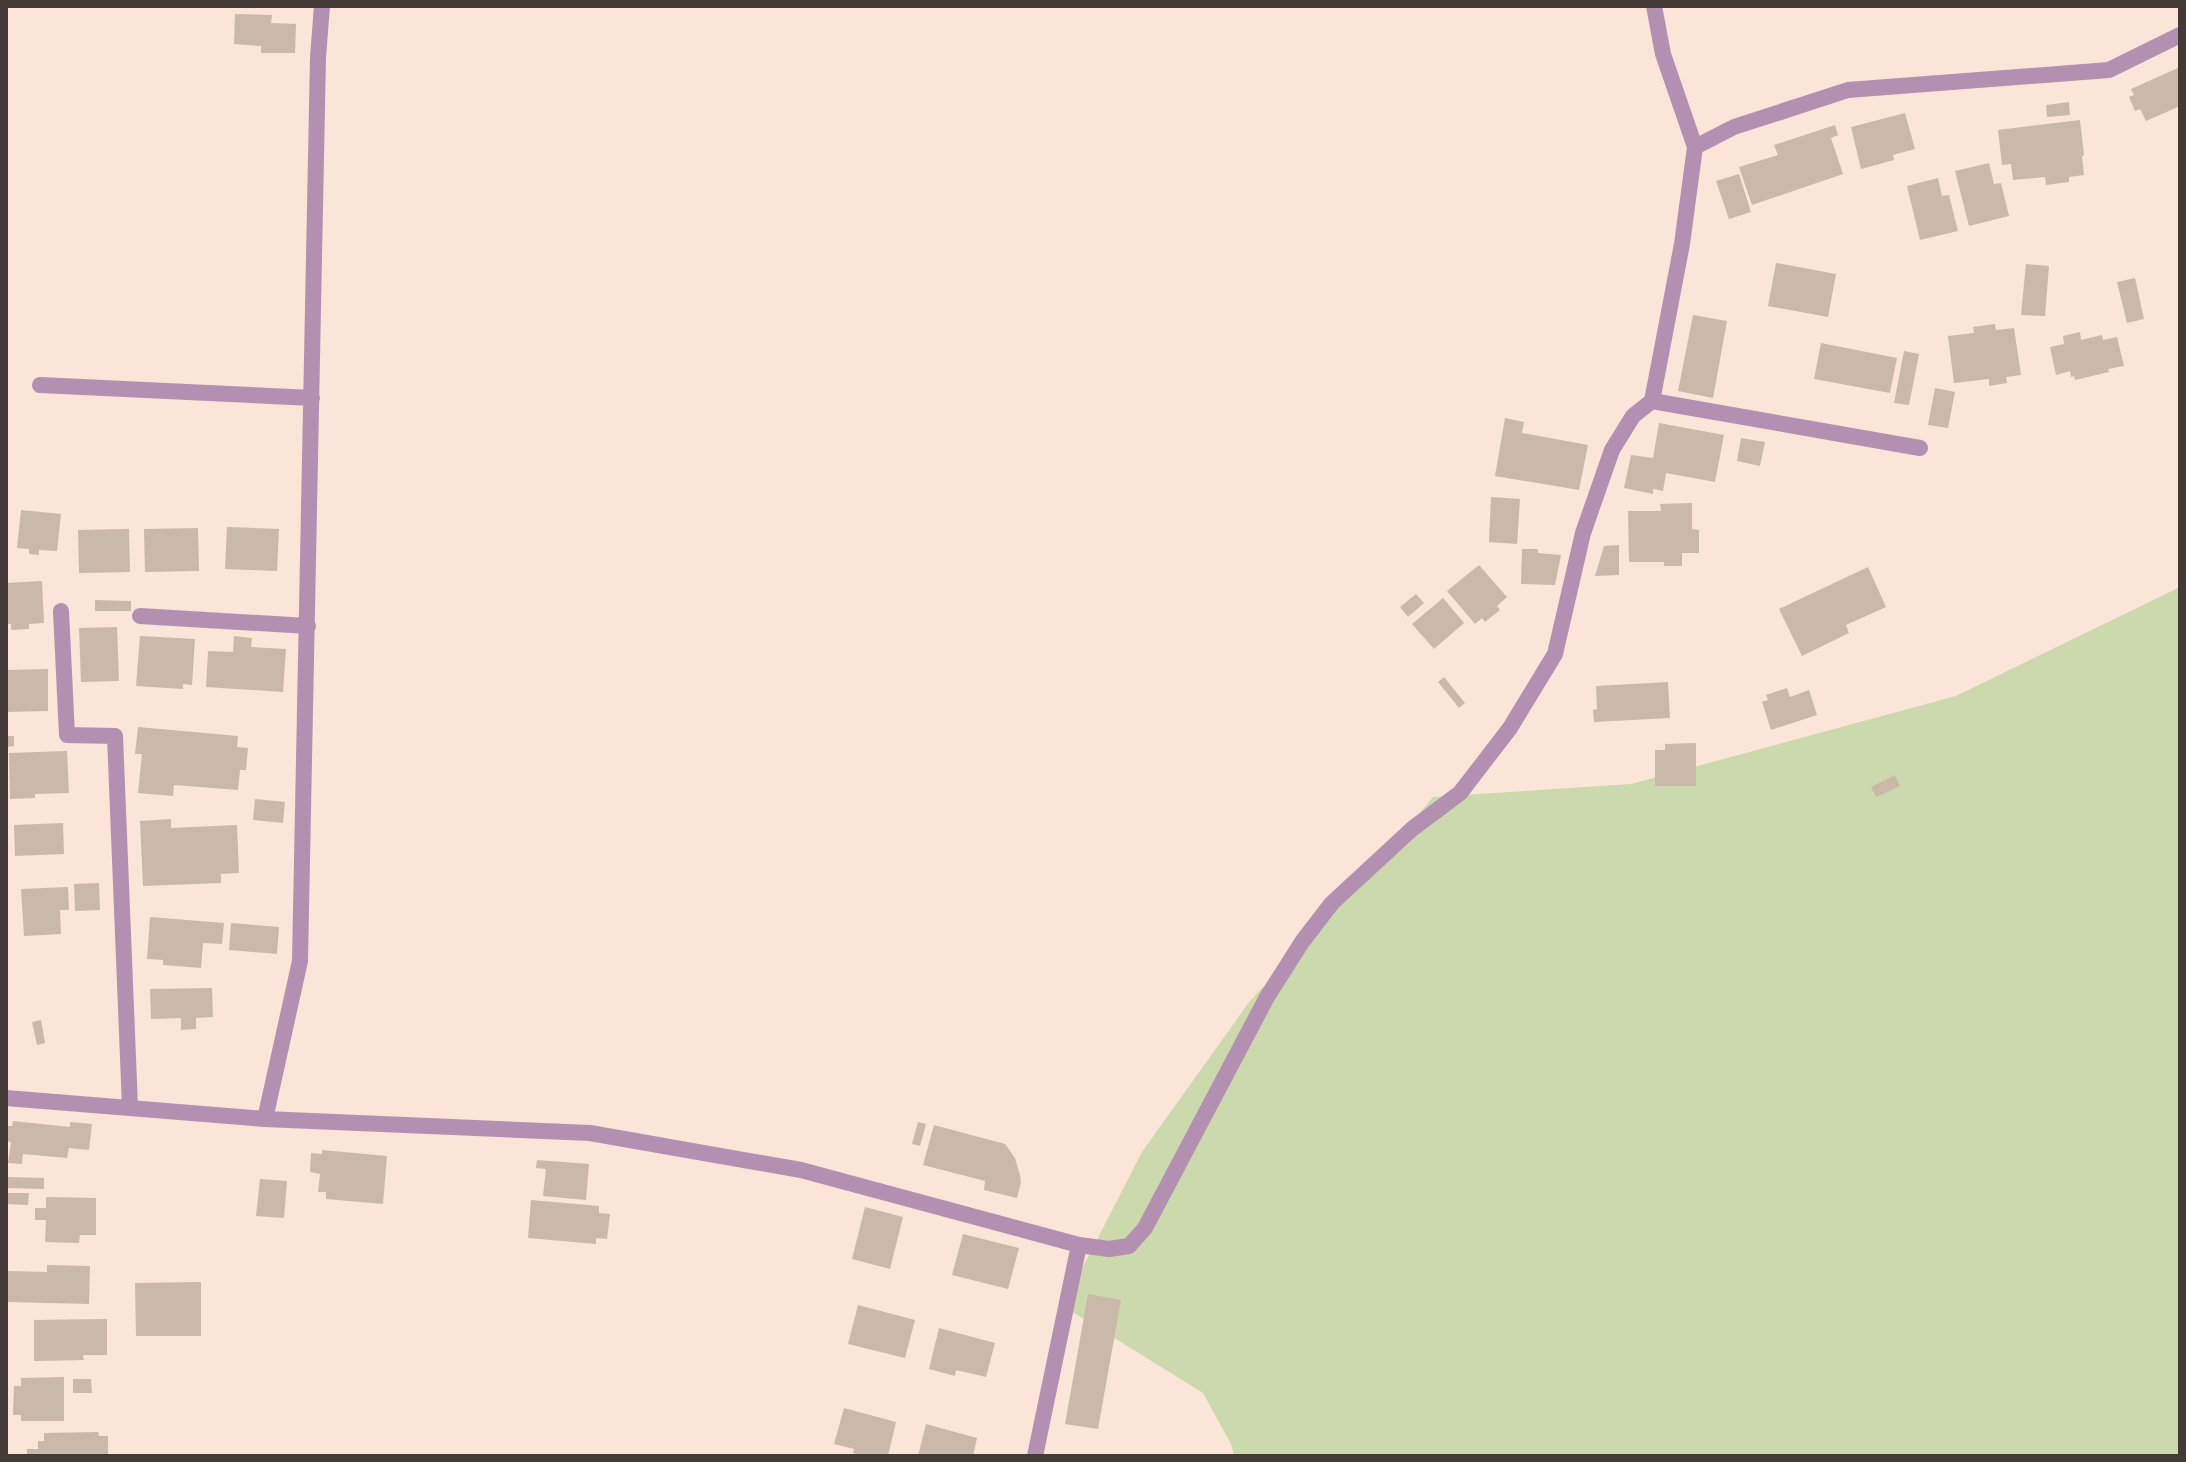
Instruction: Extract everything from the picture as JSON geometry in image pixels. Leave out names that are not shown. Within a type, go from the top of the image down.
[{"type":"street","points":[[265,1119],[300,961],[318,72],[322,6]]},
{"type":"street","points":[[6,1098],[265,1119],[590,1133],[801,1170],[1079,1245],[1109,1249],[1129,1246],[1145,1228],[1267,997],[1302,942],[1332,903],[1412,829],[1460,793],[1510,728],[1555,654],[1583,533],[1612,450],[1633,416],[1652,401],[1682,244],[1695,147],[1663,54],[1654,6]]},
{"type":"street","points":[[1695,147],[1734,127],[1848,90],[2109,70],[2180,35]]},
{"type":"street","points":[[40,385],[312,398]]},
{"type":"street","points":[[1652,401],[1920,448]]},
{"type":"street","points":[[61,611],[67,735],[115,736],[130,1107]]},
{"type":"street","points":[[140,616],[308,626]]},
{"type":"street","points":[[1035,1456],[1079,1245]]},
{"type":"green space","points":[[2180,587],[2180,1456],[1234,1456],[1231,1444],[1203,1393],[1063,1306],[1142,1152],[1250,1001],[1376,867],[1433,797],[1631,784],[1956,696]]},
{"type":"building","points":[[235,14],[272,15],[271,23],[296,24],[295,53],[261,53],[261,46],[234,44]]},
{"type":"building","points":[[2180,67],[2180,106],[2146,121],[2140,109],[2135,111],[2129,97],[2134,95],[2131,89]]},
{"type":"building","points":[[2069,102],[2070,115],[2047,117],[2046,105]]},
{"type":"building","points":[[1905,113],[1915,149],[1893,155],[1894,160],[1861,169],[1851,127]]},
{"type":"building","points":[[2080,120],[2084,175],[2069,177],[2069,182],[2046,185],[2045,177],[2013,180],[2011,164],[2002,165],[1998,130]]},
{"type":"building","points":[[1835,125],[1838,135],[1831,138],[1843,174],[1752,205],[1739,167],[1778,155],[1774,145]]},
{"type":"building","points":[[1989,163],[1994,184],[2001,183],[2009,216],[1969,226],[1955,171]]},
{"type":"building","points":[[1739,174],[1751,212],[1729,219],[1716,181]]},
{"type":"building","points":[[1938,178],[1942,196],[1949,195],[1958,231],[1920,240],[1907,186]]},
{"type":"building","points":[[1776,263],[1836,274],[1828,317],[1768,306]]},
{"type":"building","points":[[2026,264],[2049,266],[2045,316],[2021,315]]},
{"type":"building","points":[[2135,278],[2144,319],[2127,323],[2117,282]]},
{"type":"building","points":[[1693,315],[1727,321],[1713,398],[1678,391]]},
{"type":"building","points":[[1995,324],[1996,330],[2014,328],[2021,375],[2006,377],[2007,383],[1989,386],[1989,379],[1954,383],[1948,336],[1974,333],[1973,327]]},
{"type":"building","points":[[2080,332],[2081,340],[2102,335],[2103,340],[2117,337],[2124,366],[2075,380],[2070,371],[2056,375],[2050,347],[2064,344],[2063,336]]},
{"type":"building","points":[[1821,343],[1897,358],[1890,393],[1814,379]]},
{"type":"building","points":[[1904,351],[1919,354],[1909,405],[1894,403]]},
{"type":"building","points":[[1935,388],[1955,392],[1948,428],[1928,425]]},
{"type":"building","points":[[1505,418],[1524,422],[1522,433],[1588,445],[1579,490],[1495,476]]},
{"type":"building","points":[[1659,423],[1724,435],[1715,482],[1666,473],[1663,491],[1653,489],[1653,494],[1624,488],[1631,455],[1653,458]]},
{"type":"building","points":[[1741,438],[1765,442],[1760,466],[1737,461]]},
{"type":"building","points":[[1491,497],[1520,499],[1517,544],[1489,542]]},
{"type":"building","points":[[1692,503],[1692,529],[1699,530],[1699,553],[1682,553],[1682,566],[1664,566],[1664,562],[1629,562],[1628,511],[1661,511],[1660,504]]},
{"type":"building","points":[[21,510],[61,514],[57,551],[39,550],[39,555],[29,554],[29,549],[17,548]]},
{"type":"building","points":[[227,527],[279,529],[277,571],[225,569]]},
{"type":"building","points":[[198,528],[199,571],[145,572],[144,529]]},
{"type":"building","points":[[129,529],[130,572],[79,573],[78,530]]},
{"type":"building","points":[[1619,545],[1619,575],[1595,576],[1604,546]]},
{"type":"building","points":[[1522,549],[1538,549],[1538,553],[1561,555],[1555,585],[1521,584]]},
{"type":"building","points":[[1479,565],[1507,597],[1497,606],[1500,610],[1485,622],[1482,618],[1475,624],[1447,591]]},
{"type":"building","points":[[1868,567],[1886,607],[1846,625],[1849,633],[1802,656],[1779,609]]},
{"type":"building","points":[[42,581],[44,623],[29,624],[29,629],[11,630],[11,624],[6,624],[6,583]]},
{"type":"building","points":[[1416,594],[1424,603],[1408,617],[1400,607]]},
{"type":"building","points":[[1443,598],[1464,623],[1434,649],[1412,624]]},
{"type":"building","points":[[95,600],[131,601],[131,611],[95,611]]},
{"type":"building","points":[[117,627],[119,681],[81,682],[79,628]]},
{"type":"building","points":[[140,636],[195,639],[192,685],[183,684],[183,689],[136,686]]},
{"type":"building","points":[[234,636],[252,638],[251,647],[286,649],[283,692],[206,687],[208,651],[233,652]]},
{"type":"building","points":[[48,669],[48,711],[6,712],[6,670]]},
{"type":"building","points":[[1444,677],[1465,703],[1459,708],[1438,682]]},
{"type":"building","points":[[1668,682],[1670,718],[1594,722],[1596,686]]},
{"type":"building","points":[[1787,688],[1790,697],[1809,690],[1817,715],[1771,730],[1762,702],[1768,700],[1766,695]]},
{"type":"building","points":[[138,727],[238,736],[237,747],[248,748],[246,770],[240,770],[238,790],[174,785],[173,796],[138,793],[142,754],[135,754]]},
{"type":"building","points":[[6,736],[14,736],[14,746],[6,747]]},
{"type":"building","points":[[1696,743],[1696,786],[1655,786],[1655,750],[1665,750],[1665,744]]},
{"type":"building","points":[[67,751],[69,793],[35,794],[35,798],[10,799],[9,753]]},
{"type":"building","points":[[1895,775],[1900,786],[1876,797],[1871,787]]},
{"type":"building","points":[[255,799],[285,802],[283,823],[253,820]]},
{"type":"building","points":[[171,819],[171,828],[237,825],[239,873],[221,874],[221,883],[143,886],[140,821]]},
{"type":"building","points":[[63,823],[64,854],[15,856],[14,825]]},
{"type":"building","points":[[99,883],[100,910],[75,911],[74,884]]},
{"type":"building","points":[[68,887],[69,910],[60,910],[61,934],[24,936],[21,889]]},
{"type":"building","points":[[150,917],[224,923],[222,944],[203,943],[201,968],[163,965],[163,960],[147,959]]},
{"type":"building","points":[[231,923],[279,927],[277,954],[229,950]]},
{"type":"building","points":[[212,988],[213,1017],[196,1018],[196,1029],[181,1030],[181,1018],[151,1019],[150,989]]},
{"type":"building","points":[[41,1020],[45,1043],[37,1045],[32,1022]]},
{"type":"building","points":[[13,1121],[70,1127],[70,1122],[92,1124],[89,1150],[69,1148],[67,1158],[23,1154],[22,1164],[8,1163],[11,1142],[6,1141],[6,1126],[12,1126]]},
{"type":"building","points":[[918,1122],[926,1124],[920,1146],[912,1144]]},
{"type":"building","points":[[934,1125],[1005,1144],[1015,1158],[1020,1175],[1017,1198],[984,1190],[985,1181],[923,1165]]},
{"type":"building","points":[[322,1150],[387,1156],[383,1204],[326,1199],[326,1192],[318,1192],[320,1174],[310,1172],[311,1153],[322,1154]]},
{"type":"building","points":[[537,1160],[589,1164],[586,1200],[543,1196],[546,1169],[536,1168]]},
{"type":"building","points":[[6,1177],[44,1178],[44,1189],[6,1188]]},
{"type":"building","points":[[260,1179],[287,1181],[284,1218],[256,1216]]},
{"type":"building","points":[[6,1193],[29,1193],[28,1205],[6,1204]]},
{"type":"building","points":[[46,1197],[96,1198],[96,1235],[80,1235],[79,1243],[45,1242],[46,1220],[35,1220],[35,1208],[46,1208]]},
{"type":"building","points":[[531,1200],[599,1206],[599,1213],[610,1214],[607,1239],[596,1238],[596,1244],[528,1238]]},
{"type":"building","points":[[865,1207],[903,1217],[890,1269],[852,1259]]},
{"type":"building","points":[[963,1234],[1019,1248],[1008,1289],[952,1275]]},
{"type":"building","points":[[47,1265],[90,1266],[89,1304],[6,1302],[6,1271],[47,1272]]},
{"type":"building","points":[[201,1282],[201,1336],[136,1336],[135,1283]]},
{"type":"building","points":[[1088,1294],[1121,1300],[1098,1429],[1065,1424]]},
{"type":"building","points":[[858,1305],[915,1320],[905,1358],[848,1344]]},
{"type":"building","points":[[107,1319],[107,1355],[83,1355],[84,1360],[34,1361],[34,1320]]},
{"type":"building","points":[[939,1328],[995,1343],[986,1377],[956,1370],[955,1376],[929,1369]]},
{"type":"building","points":[[64,1377],[64,1421],[21,1421],[21,1415],[13,1415],[14,1386],[21,1386],[21,1378]]},
{"type":"building","points":[[73,1379],[91,1379],[92,1393],[73,1393]]},
{"type":"building","points":[[844,1408],[896,1422],[888,1456],[863,1456],[853,1453],[854,1449],[834,1444]]},
{"type":"building","points":[[926,1424],[977,1438],[973,1456],[918,1456]]},
{"type":"building","points":[[98,1432],[99,1436],[108,1436],[108,1456],[27,1456],[27,1449],[38,1449],[38,1441],[44,1441],[44,1433]]}]
